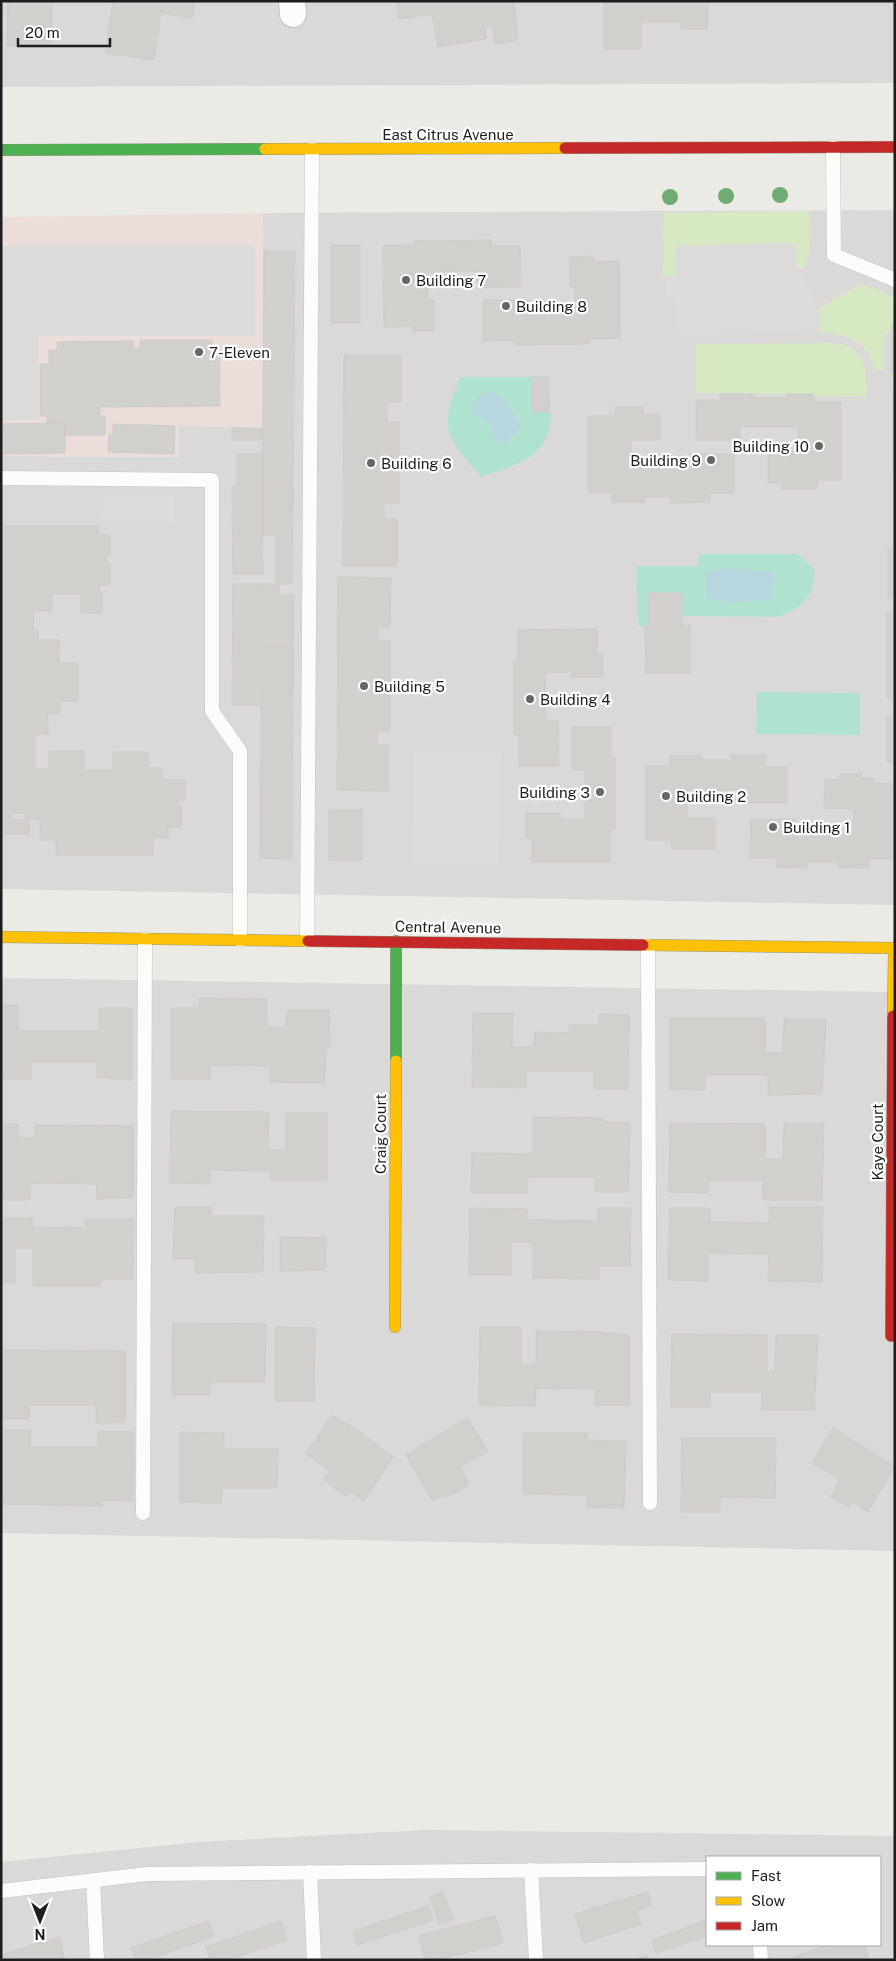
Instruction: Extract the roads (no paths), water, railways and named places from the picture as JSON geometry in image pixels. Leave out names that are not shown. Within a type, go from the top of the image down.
[{"type":"street","name":"East Citrus Avenue","points":[[1,150],[895,147]]},
{"type":"street","name":"Central Avenue","points":[[1,938],[894,948]]},
{"type":"street","name":"Craig Court","points":[[395,1327],[396,941]]},
{"type":"street","name":"Kaye Court","points":[[891,1336],[894,948]]},
{"type":"lane","points":[[833,147],[834,254],[895,280]]},
{"type":"lane","points":[[307,940],[312,149]]},
{"type":"lane","points":[[1,478],[212,480],[212,711],[240,751],[240,940]]},
{"type":"lane","points":[[143,1512],[145,939]]},
{"type":"lane","points":[[648,946],[650,1503]]},
{"type":"lane","points":[[1,1891],[147,1874],[706,1869]]},
{"type":"lane","points":[[531,1870],[536,1960]]},
{"type":"lane","points":[[310,1872],[314,1960]]},
{"type":"lane","points":[[93,1880],[96,1960]]},
{"type":"lane","points":[[760,1946],[761,1960]]},
{"type":"water","points":[[487,392],[494,393],[508,403],[520,426],[505,445],[491,436],[492,427],[472,411],[478,396]]},
{"type":"water","points":[[731,568],[773,572],[772,600],[731,603],[707,599],[706,572]]},
{"type":"place","name":"Building 7","points":[[406,280]]},
{"type":"place","name":"Building 8","points":[[506,306]]},
{"type":"place","name":"7-Eleven","points":[[199,352]]},
{"type":"place","name":"Building 10","points":[[819,446]]},
{"type":"place","name":"Building 9","points":[[711,460]]},
{"type":"place","name":"Building 6","points":[[371,463]]},
{"type":"place","name":"Building 5","points":[[364,686]]},
{"type":"place","name":"Building 4","points":[[530,699]]},
{"type":"place","name":"Building 3","points":[[600,792]]},
{"type":"place","name":"Building 2","points":[[666,796]]},
{"type":"place","name":"Building 1","points":[[773,827]]}]
